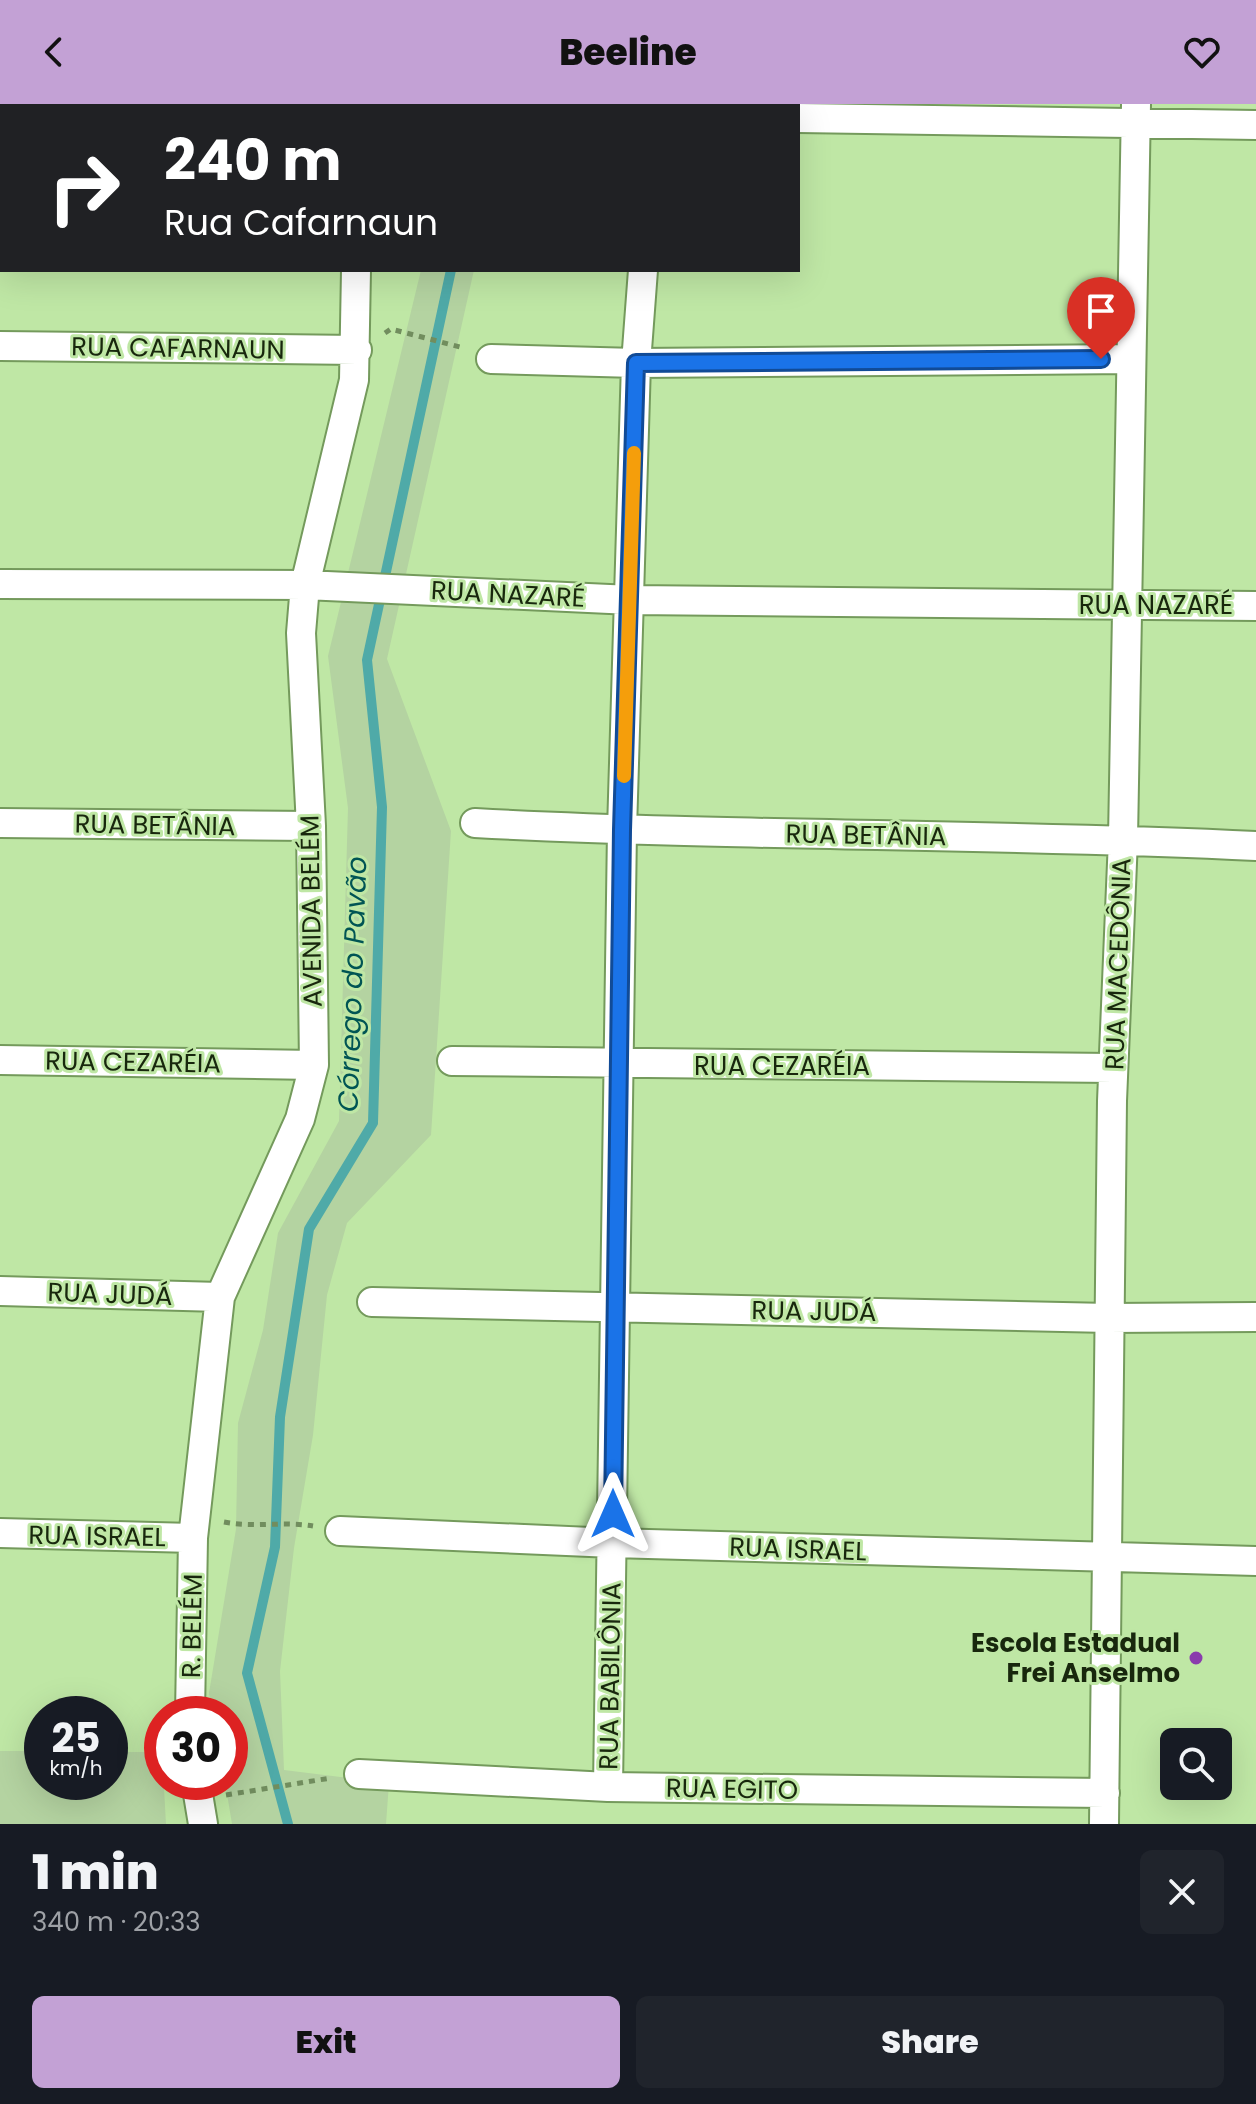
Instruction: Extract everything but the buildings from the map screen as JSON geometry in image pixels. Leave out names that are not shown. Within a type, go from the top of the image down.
[{"type":"street","points":[[800,118],[1136,114],[1256,125]]},
{"type":"street","name":"RUA MACEDÔNIA","points":[[1104,1824],[1113,1068],[1123,839],[1136,114]]},
{"type":"street","name":"AVENIDA BELÉM","points":[[193,1538],[220,1297],[300,1119],[314,1065],[311,826],[301,672],[312,586],[354,380],[357,350],[356,272]]},
{"type":"street","name":"RUA BABILÔNIA","points":[[608,1787],[622,830],[636,363],[643,272]]},
{"type":"street","name":"RUA CAFARNAUN","points":[[0,346],[357,350]]},
{"type":"street","points":[[491,359],[636,363],[1131,359]]},
{"type":"street","name":"RUA NAZARÉ","points":[[0,584],[312,586],[631,600],[1256,606]]},
{"type":"street","name":"RUA BETÂNIA","points":[[0,823],[311,826]]},
{"type":"street","name":"RUA BETÂNIA","points":[[475,823],[622,830],[1123,839],[1256,846]]},
{"type":"street","name":"RUA CEZARÉIA","points":[[0,1060],[314,1065]]},
{"type":"street","name":"RUA CEZARÉIA","points":[[452,1061],[1113,1068]]},
{"type":"street","name":"RUA JUDÁ","points":[[0,1291],[220,1297]]},
{"type":"street","name":"RUA JUDÁ","points":[[372,1302],[1109,1318],[1256,1317]]},
{"type":"street","name":"RUA ISRAEL","points":[[340,1531],[613,1543],[1256,1561]]},
{"type":"street","name":"RUA ISRAEL","points":[[1,1534],[193,1538]]},
{"type":"street","name":"R. BELÉM","points":[[190,1696],[193,1538]]},
{"type":"street","name":"RUA EGITO","points":[[359,1774],[608,1787],[1105,1793]]},
{"type":"street","points":[[203,1824],[206,1800]]},
{"type":"path","points":[[391,329],[450,342]]},
{"type":"path","points":[[253,1528],[298,1524]]},
{"type":"path","points":[[248,1785],[359,1774]]},
{"type":"green space","points":[[421,272],[474,272],[387,659],[451,831],[431,1135],[347,1223],[327,1295],[313,1435],[294,1548],[280,1671],[284,1770],[389,1783],[386,1824],[232,1824],[228,1800],[248,1800],[248,1696],[210,1696],[209,1693],[236,1529],[238,1423],[263,1330],[278,1233],[339,1121],[348,808],[328,656]]},
{"type":"green space","points":[[0,1751],[24,1751],[24,1800],[128,1800],[128,1752],[144,1752],[144,1800],[165,1800],[166,1824],[0,1824]]},
{"type":"waterway","name":"Córrego do Pavão","points":[[288,1824],[247,1673],[275,1547],[280,1417],[309,1229],[373,1123],[382,807],[367,660],[451,272]]},
{"type":"slow traffic","points":[[624,776],[634,453]]},
{"type":"place","name":"Escola Estadual Frei Anselmo","points":[[1196,1658]]},
{"type":"route","points":[[613,1514],[622,830],[636,363],[1101,359]]}]
